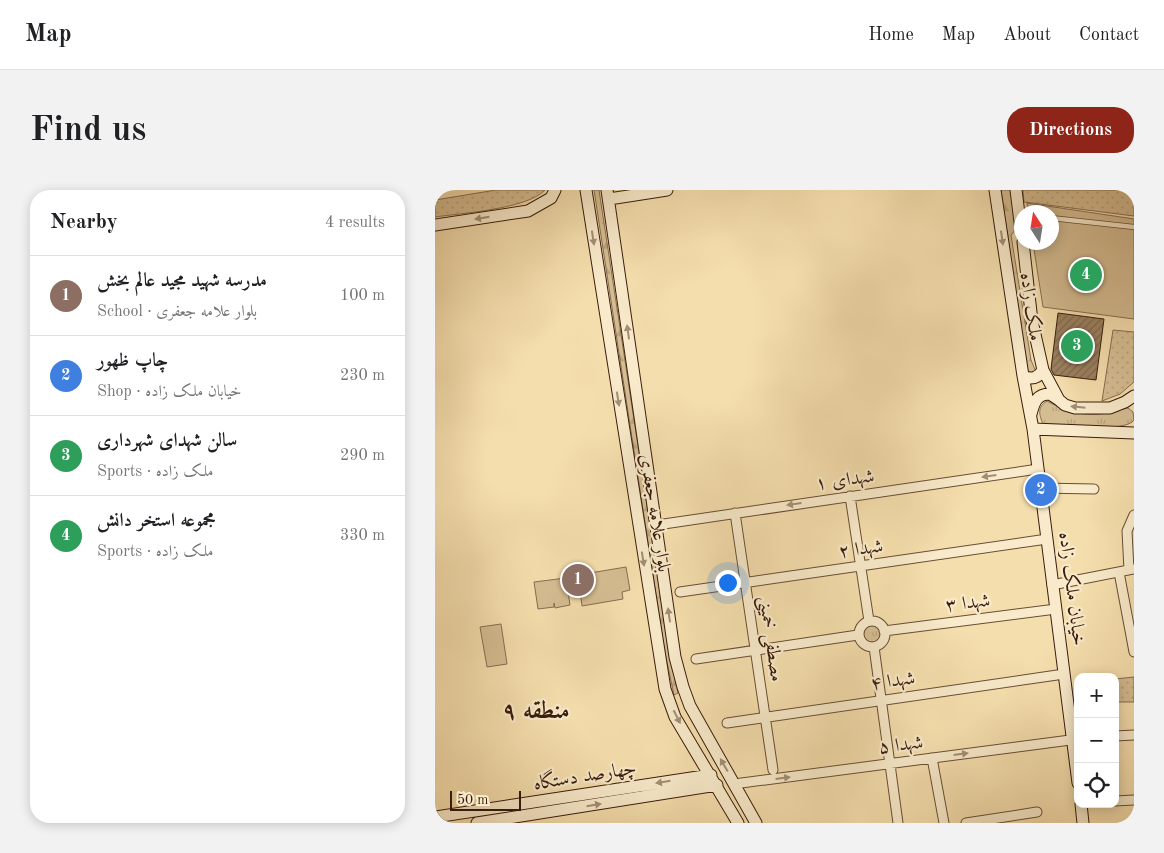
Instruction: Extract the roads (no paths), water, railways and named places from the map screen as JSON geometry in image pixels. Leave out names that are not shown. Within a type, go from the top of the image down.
[{"type":"main road","points":[[435,225],[528,211],[551,198],[555,190]]},
{"type":"main road","name":"بلوار علامه جعفری","points":[[586,190],[665,689],[675,717],[738,823]]},
{"type":"main road","points":[[608,194],[667,190]]},
{"type":"main road","name":"ملک زاده","points":[[995,190],[1023,376],[1033,429]]},
{"type":"main road","points":[[1016,190],[1019,205]]},
{"type":"main road","name":"بلوار علامه جعفری","points":[[608,194],[675,657],[683,687],[693,713],[756,823]]},
{"type":"main road","name":"ملک زاده","points":[[1024,250],[1032,321],[1043,370],[1059,400]]},
{"type":"main road","points":[[1023,376],[1032,378],[1039,376],[1043,370]]},
{"type":"main road","points":[[1030,415],[1034,402],[1039,396],[1049,394],[1065,405],[1075,408],[1110,408],[1131,401]]},
{"type":"main road","points":[[1033,429],[1131,431]]},
{"type":"main road","name":"خیابان ملک زاده","points":[[1033,429],[1052,585],[1074,734]]},
{"type":"main road","name":"چهارصد دستگاه","points":[[435,818],[714,780]]},
{"type":"main road","name":"چهارصد دستگاه","points":[[477,823],[714,780]]},
{"type":"main road","points":[[1081,808],[1083,823]]},
{"type":"street","name":"شهدای ۱","points":[[657,524],[1038,469]]},
{"type":"street","points":[[1040,488],[1094,489]]},
{"type":"street","points":[[850,496],[869,621]]},
{"type":"street","name":"مصطفی خمینی","points":[[735,513],[773,770]]},
{"type":"street","points":[[1052,585],[1131,570],[1127,531],[1134,515]]},
{"type":"street","name":"شهدا ۲","points":[[680,592],[1047,540]]},
{"type":"street","points":[[1119,572],[1134,652]]},
{"type":"street","name":"شهدا ۳","points":[[885,630],[1056,609]]},
{"type":"street","points":[[869,621],[880,623],[885,630],[884,639],[874,647],[869,647],[862,643],[858,635],[861,627],[869,621]]},
{"type":"street","points":[[696,659],[858,635]]},
{"type":"street","points":[[874,647],[898,823]]},
{"type":"street","name":"شهدا ۴","points":[[727,723],[1064,674]]},
{"type":"street","points":[[1119,736],[1134,735]]},
{"type":"street","name":"شهدا ۵","points":[[734,784],[1074,740]]},
{"type":"street","points":[[931,758],[944,823]]},
{"type":"street","points":[[1119,801],[1134,800]]},
{"type":"street","points":[[966,823],[1037,812]]},
{"type":"lane","points":[[1059,219],[1134,228]]},
{"type":"place","name":"مجموعه استخر دانش","points":[[1086,275]]},
{"type":"place","name":"سالن شهدای شهرداری","points":[[1077,346]]},
{"type":"place","name":"چاپ ظهور","points":[[1041,490]]},
{"type":"place","name":"مدرسه شهید مجید عالم بخش","points":[[578,580]]},
{"type":"district","name":"منطقه ۹","points":[[536,712]]}]
